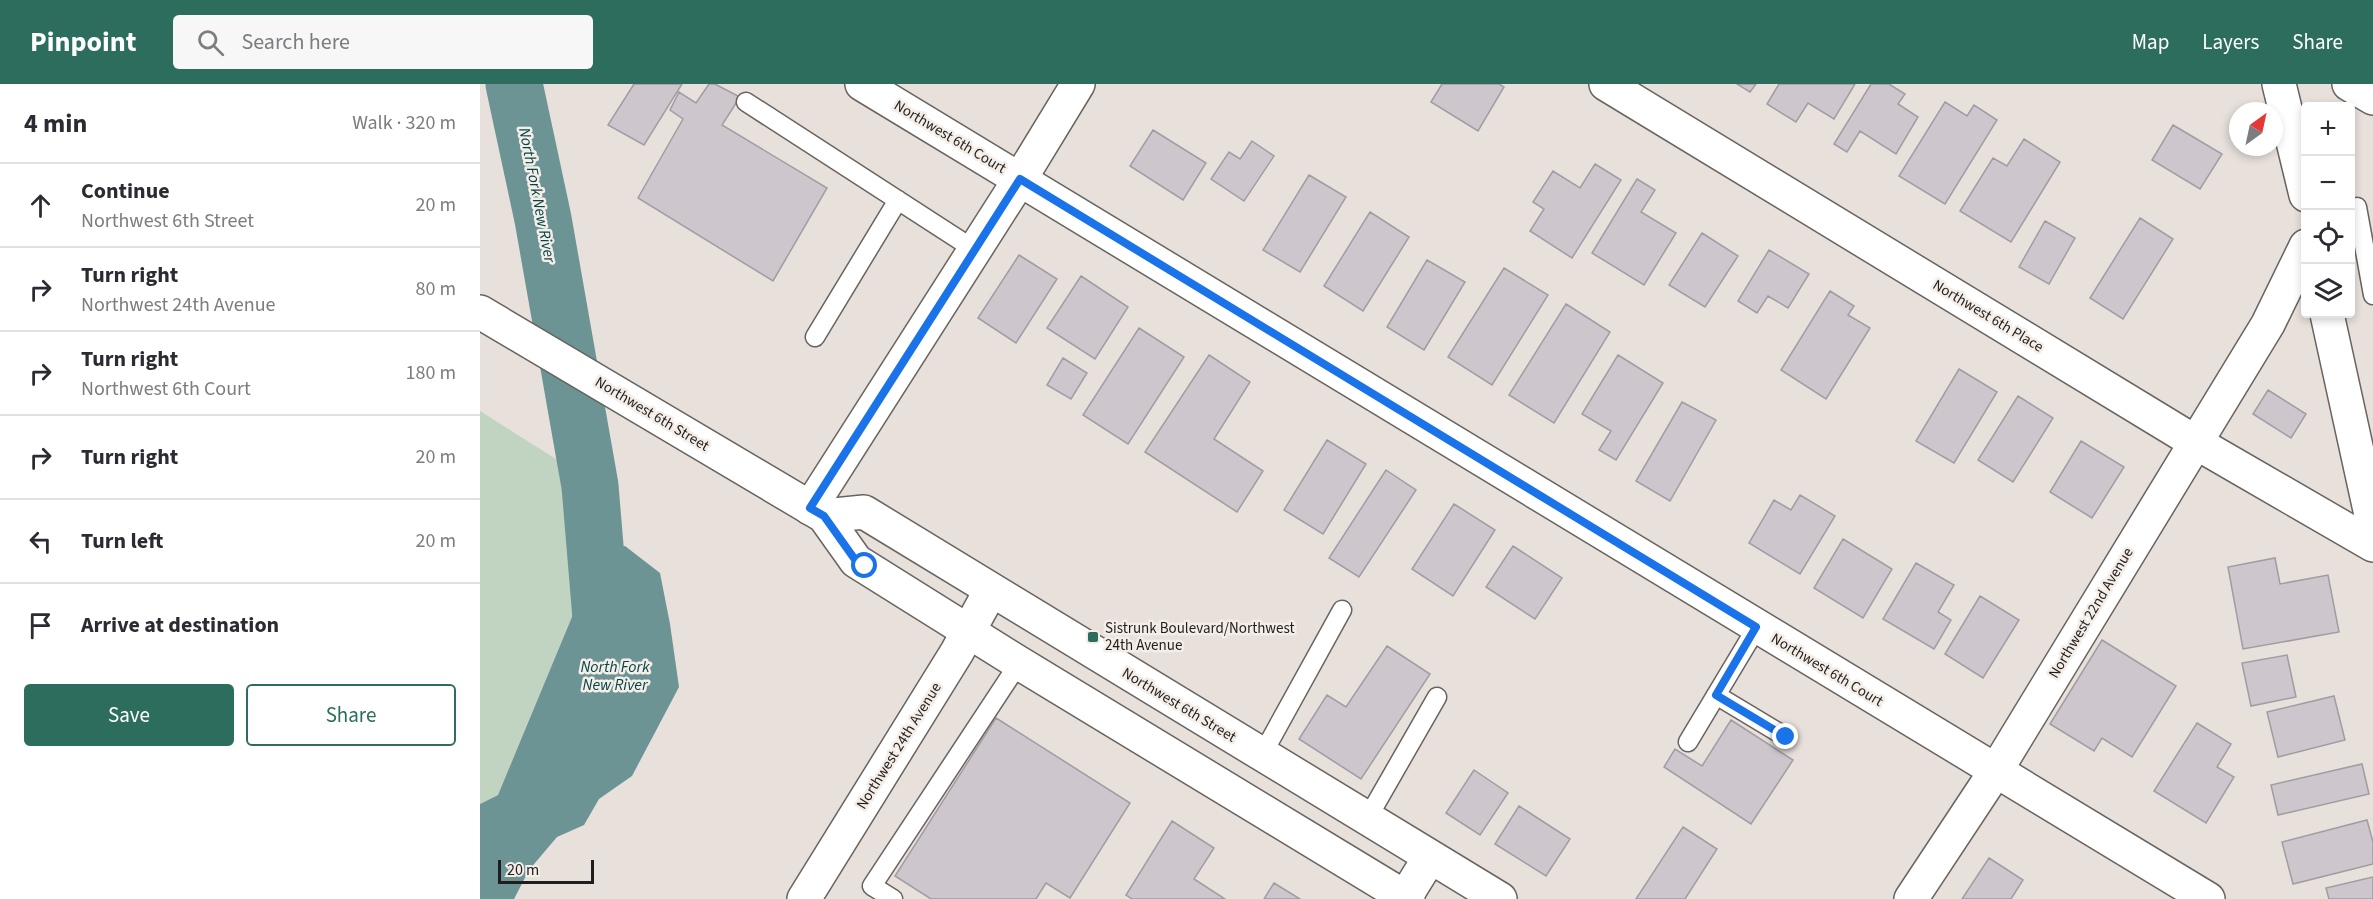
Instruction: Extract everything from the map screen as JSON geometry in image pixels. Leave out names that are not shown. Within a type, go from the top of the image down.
[{"type":"street","name":"Northwest 6th Court","points":[[862,84],[2208,899]]},
{"type":"street","points":[[817,512],[1078,84]]},
{"type":"street","name":"Northwest 6th Place","points":[[1606,84],[2195,442],[2373,545]]},
{"type":"street","points":[[2279,84],[2301,174]]},
{"type":"street","points":[[2349,84],[2373,98]]},
{"type":"street","name":"Northwest 22nd Avenue","points":[[1911,899],[1995,772],[2268,324],[2301,256]]},
{"type":"street","points":[[2268,324],[2301,309]]},
{"type":"street","name":"Northwest 6th Street","points":[[480,312],[817,512],[856,561],[1019,663],[1406,898]]},
{"type":"street","points":[[2327,318],[2373,524]]},
{"type":"street","name":"Northwest 6th Street","points":[[817,512],[864,512],[1500,899]]},
{"type":"street","name":"Northwest 24th Avenue","points":[[804,899],[957,652],[991,590]]},
{"type":"street","points":[[1406,898],[1430,857]]},
{"type":"lane","points":[[746,102],[975,250]]},
{"type":"lane","points":[[815,337],[898,200]]},
{"type":"lane","points":[[2360,207],[2373,295]]},
{"type":"lane","points":[[1262,754],[1342,610]]},
{"type":"lane","points":[[1688,742],[1756,627]]},
{"type":"lane","points":[[893,899],[872,885],[1019,663]]},
{"type":"lane","points":[[1716,695],[1786,737]]},
{"type":"lane","points":[[1367,819],[1437,697]]},
{"type":"green space","points":[[480,411],[575,471],[574,612],[498,795],[480,804]]},
{"type":"water","name":"North Fork New River","points":[[625,546],[660,573],[679,687],[632,776],[599,799],[584,825],[557,837],[529,870],[514,899],[480,899],[480,804],[498,795],[574,612],[574,559]]},
{"type":"building","points":[[634,84],[682,84],[644,145],[608,125]]},
{"type":"building","points":[[709,84],[715,84],[740,97],[722,125],[827,188],[773,281],[638,198],[683,119],[670,110],[679,92],[696,103]]},
{"type":"building","points":[[1442,84],[1499,84],[1504,87],[1478,131],[1431,102]]},
{"type":"building","points":[[1737,84],[1756,84],[1750,92]]},
{"type":"building","points":[[1779,84],[1855,84],[1834,119],[1808,103],[1796,122],[1767,104]]},
{"type":"building","points":[[1871,84],[1889,84],[1905,94],[1898,104],[1918,117],[1896,154],[1860,131],[1847,152],[1834,144]]},
{"type":"building","points":[[1945,102],[1967,116],[1974,105],[1997,120],[1945,204],[1899,176]]},
{"type":"building","points":[[2173,125],[2222,154],[2200,189],[2152,160]]},
{"type":"building","points":[[1153,130],[1206,163],[1183,200],[1130,166]]},
{"type":"building","points":[[2024,139],[2060,162],[2011,242],[1960,211],[1993,158],[2007,166]]},
{"type":"building","points":[[1252,141],[1274,156],[1244,201],[1211,179],[1229,152],[1240,159]]},
{"type":"building","points":[[1595,164],[1621,180],[1572,258],[1530,231],[1544,209],[1533,202],[1553,171],[1580,188]]},
{"type":"building","points":[[1309,175],[1346,197],[1300,272],[1263,250]]},
{"type":"building","points":[[1637,179],[1655,190],[1641,212],[1676,233],[1644,285],[1592,253]]},
{"type":"building","points":[[1370,212],[1409,237],[1363,311],[1324,286]]},
{"type":"building","points":[[2140,218],[2173,239],[2123,319],[2090,298]]},
{"type":"building","points":[[2045,221],[2075,238],[2049,284],[2019,267]]},
{"type":"building","points":[[1702,233],[1738,256],[1705,307],[1669,285]]},
{"type":"building","points":[[1769,250],[1809,274],[1788,308],[1768,296],[1757,313],[1738,301]]},
{"type":"building","points":[[1019,255],[1057,279],[1016,343],[978,318]]},
{"type":"building","points":[[1427,260],[1465,282],[1424,350],[1387,327]]},
{"type":"building","points":[[1504,268],[1548,295],[1492,385],[1448,357]]},
{"type":"building","points":[[1081,276],[1128,307],[1095,359],[1047,328]]},
{"type":"building","points":[[1830,291],[1854,306],[1848,315],[1870,328],[1826,399],[1781,370]]},
{"type":"building","points":[[1566,304],[1610,332],[1554,423],[1509,395]]},
{"type":"building","points":[[1139,328],[1184,357],[1128,444],[1083,415]]},
{"type":"building","points":[[1209,355],[1250,382],[1214,439],[1263,471],[1237,512],[1145,452]]},
{"type":"building","points":[[1618,355],[1663,383],[1616,460],[1599,450],[1611,431],[1582,414]]},
{"type":"building","points":[[1063,358],[1087,373],[1071,399],[1047,385]]},
{"type":"building","points":[[1959,369],[1997,392],[1954,463],[1916,441]]},
{"type":"building","points":[[2268,390],[2306,414],[2291,438],[2253,414]]},
{"type":"building","points":[[2018,396],[2053,418],[2013,482],[1978,460]]},
{"type":"building","points":[[1682,402],[1716,420],[1670,501],[1636,481]]},
{"type":"building","points":[[1327,440],[1366,464],[1323,534],[1284,510]]},
{"type":"building","points":[[2081,441],[2124,467],[2092,518],[2050,492]]},
{"type":"building","points":[[1386,470],[1416,490],[1359,577],[1329,558]]},
{"type":"building","points":[[1800,495],[1835,516],[1800,574],[1749,543],[1774,500],[1791,510]]},
{"type":"building","points":[[1454,504],[1495,530],[1453,596],[1412,569]]},
{"type":"building","points":[[1843,539],[1892,569],[1863,618],[1814,588]]},
{"type":"building","points":[[1513,546],[1562,578],[1535,619],[1486,587]]},
{"type":"building","points":[[2275,558],[2280,584],[2328,575],[2339,632],[2243,649],[2228,567]]},
{"type":"building","points":[[1916,563],[1954,585],[1938,612],[1951,620],[1934,649],[1883,619]]},
{"type":"building","points":[[1980,596],[2019,620],[1983,678],[1945,654]]},
{"type":"building","points":[[2102,640],[2176,686],[2132,757],[2102,738],[2094,751],[2050,724]]},
{"type":"building","points":[[1387,646],[1430,674],[1361,779],[1299,739],[1327,695],[1346,707]]},
{"type":"building","points":[[2287,655],[2296,697],[2251,706],[2242,663]]},
{"type":"building","points":[[2334,696],[2345,740],[2278,757],[2267,712]]},
{"type":"building","points":[[996,718],[1130,803],[1070,898],[1046,883],[1036,899],[931,899],[895,876]]},
{"type":"building","points":[[1731,720],[1793,760],[1751,824],[1664,767],[1675,749],[1702,766]]},
{"type":"building","points":[[2197,723],[2231,744],[2217,767],[2234,777],[2206,823],[2154,791]]},
{"type":"building","points":[[2362,764],[2369,794],[2278,815],[2271,785]]},
{"type":"building","points":[[1474,770],[1508,793],[1480,835],[1446,813]]},
{"type":"building","points":[[1519,806],[1570,839],[1546,876],[1495,844]]},
{"type":"building","points":[[2367,820],[2373,842],[2373,864],[2293,884],[2282,842]]},
{"type":"building","points":[[1172,821],[1214,848],[1194,879],[1225,899],[1132,899],[1126,895]]},
{"type":"building","points":[[1683,827],[1717,849],[1685,899],[1636,899]]},
{"type":"building","points":[[1989,858],[2023,880],[2011,899],[1962,899]]},
{"type":"building","points":[[2373,877],[2373,899],[2329,899],[2326,888]]},
{"type":"building","points":[[1274,883],[1300,899],[1264,899]]},
{"type":"waterway","name":"North Fork New River","points":[[514,84],[543,219],[590,486],[602,630]]},
{"type":"place","name":"Sistrunk Boulevard/Northwest 24th Avenue","points":[[1093,637]]},
{"type":"route","points":[[865,566],[856,561],[824,516],[810,508],[1020,179],[1756,627],[1716,695],[1786,737]]}]
